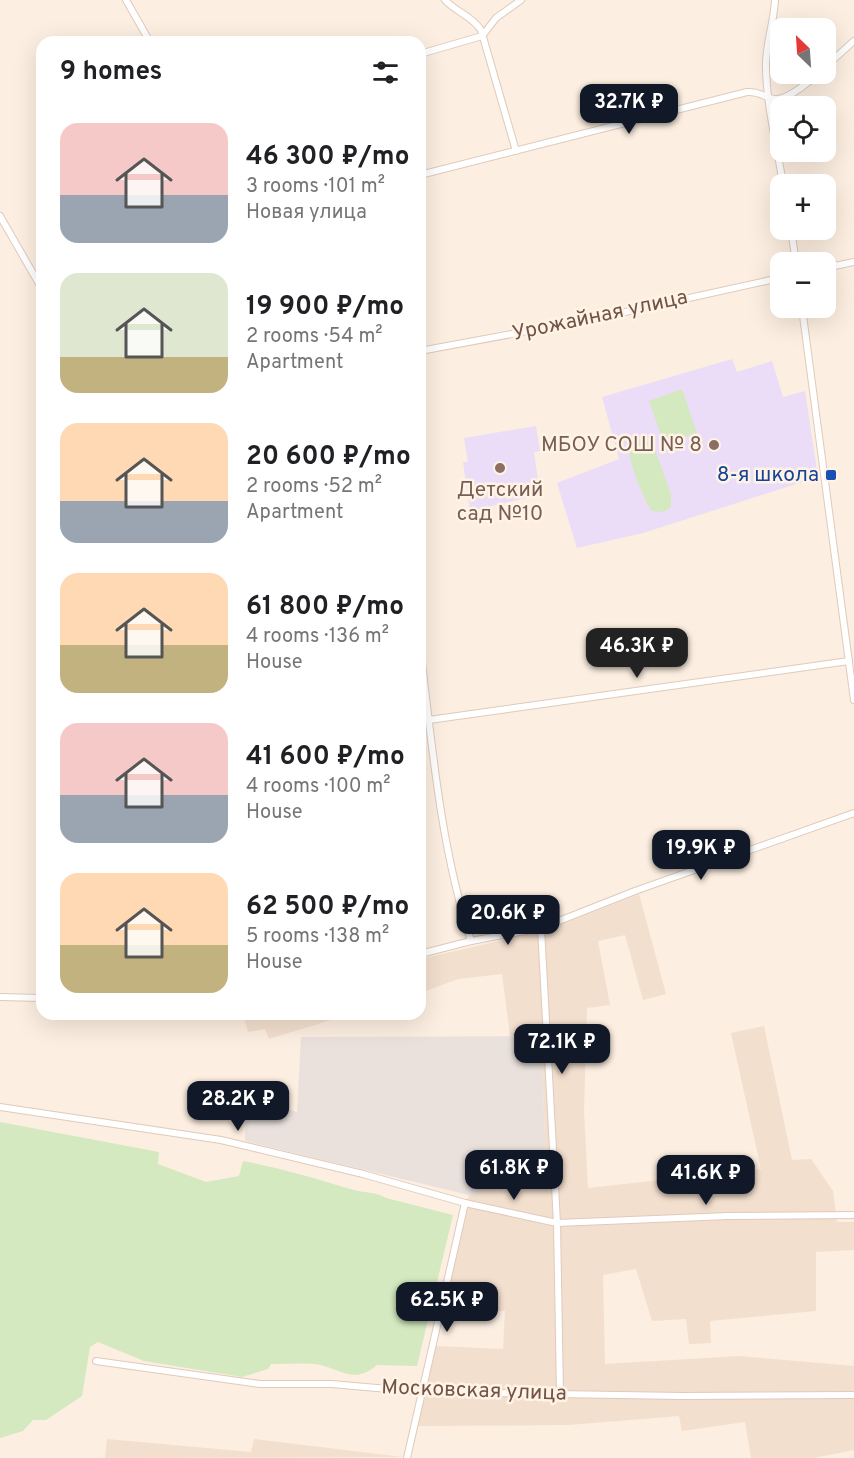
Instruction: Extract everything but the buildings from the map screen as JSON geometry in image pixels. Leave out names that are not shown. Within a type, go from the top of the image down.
[{"type":"street","points":[[126,0],[147,36]]},
{"type":"street","points":[[445,0],[450,6],[473,20],[481,30],[516,151]]},
{"type":"street","points":[[426,52],[482,36],[496,18],[521,0]]},
{"type":"street","points":[[775,0],[766,64],[781,174]]},
{"type":"street","points":[[836,58],[854,41]]},
{"type":"street","points":[[426,174],[736,95],[756,92],[780,99],[805,84]]},
{"type":"street","points":[[0,216],[36,279]]},
{"type":"street","points":[[836,265],[854,262]]},
{"type":"street","name":"Урожайная улица","points":[[426,350],[598,318],[770,280]]},
{"type":"street","points":[[803,318],[854,700]]},
{"type":"street","points":[[429,720],[849,661]]},
{"type":"street","points":[[426,695],[438,797],[448,856],[471,941]]},
{"type":"street","points":[[426,952],[471,941],[541,928],[635,891],[854,813]]},
{"type":"street","points":[[541,928],[557,1223],[560,1394]]},
{"type":"street","points":[[0,997],[36,998]]},
{"type":"street","points":[[0,1107],[221,1140],[363,1174],[465,1203],[557,1223],[728,1216],[854,1215]]},
{"type":"street","points":[[407,1458],[465,1203]]},
{"type":"street","name":"Московская улица","points":[[96,1361],[260,1384],[332,1384],[421,1392],[854,1395]]},
{"type":"shaded area","name":"МБОУ СОШ № 8","points":[[732,359],[737,372],[772,361],[783,397],[805,391],[818,477],[643,533],[577,548],[557,483],[619,459],[602,397]]},
{"type":"shaded area","name":"Детский сад №10","points":[[536,426],[540,451],[534,452],[540,495],[470,511],[463,462],[468,462],[464,438]]},
{"type":"shaded area","points":[[639,894],[666,994],[643,1000],[625,935],[598,941],[610,1005],[587,1008],[584,1111],[588,1188],[761,1169],[731,1033],[764,1026],[792,1160],[811,1159],[833,1191],[837,1222],[854,1222],[854,1250],[816,1252],[816,1311],[710,1321],[711,1343],[689,1344],[686,1319],[652,1321],[636,1269],[603,1275],[605,1364],[739,1356],[854,1366],[854,1450],[814,1458],[751,1458],[745,1422],[682,1431],[679,1416],[569,1425],[417,1426],[435,1346],[503,1349],[505,1311],[443,1312],[469,1195],[477,1196],[483,1161],[546,1163],[541,1036],[510,1036],[502,974],[458,979],[426,991],[426,958],[547,930]]},
{"type":"shaded area","points":[[245,1020],[331,1020],[269,1039],[265,1029],[248,1032]]},
{"type":"shaded area","points":[[541,1036],[546,1164],[483,1161],[477,1197],[245,1141],[246,1099],[297,1112],[301,1037]]},
{"type":"shaded area","points":[[107,1439],[251,1452],[254,1439],[403,1457],[105,1458]]},
{"type":"green space","points":[[682,389],[697,433],[664,444],[649,401]]},
{"type":"green space","points":[[645,439],[654,446],[671,495],[671,507],[664,512],[652,511],[641,491],[631,462],[632,445]]},
{"type":"green space","points":[[0,1122],[159,1152],[158,1164],[206,1182],[239,1176],[243,1161],[453,1215],[417,1366],[377,1365],[361,1374],[353,1375],[315,1364],[271,1364],[268,1369],[242,1377],[144,1361],[98,1342],[90,1347],[82,1396],[46,1420],[33,1420],[23,1431],[0,1438]]},
{"type":"place","name":"МБОУ СОШ № 8","points":[[714,445]]},
{"type":"place","name":"Детский сад №10","points":[[500,468]]},
{"type":"place","name":"8-я школа","points":[[831,475]]}]
